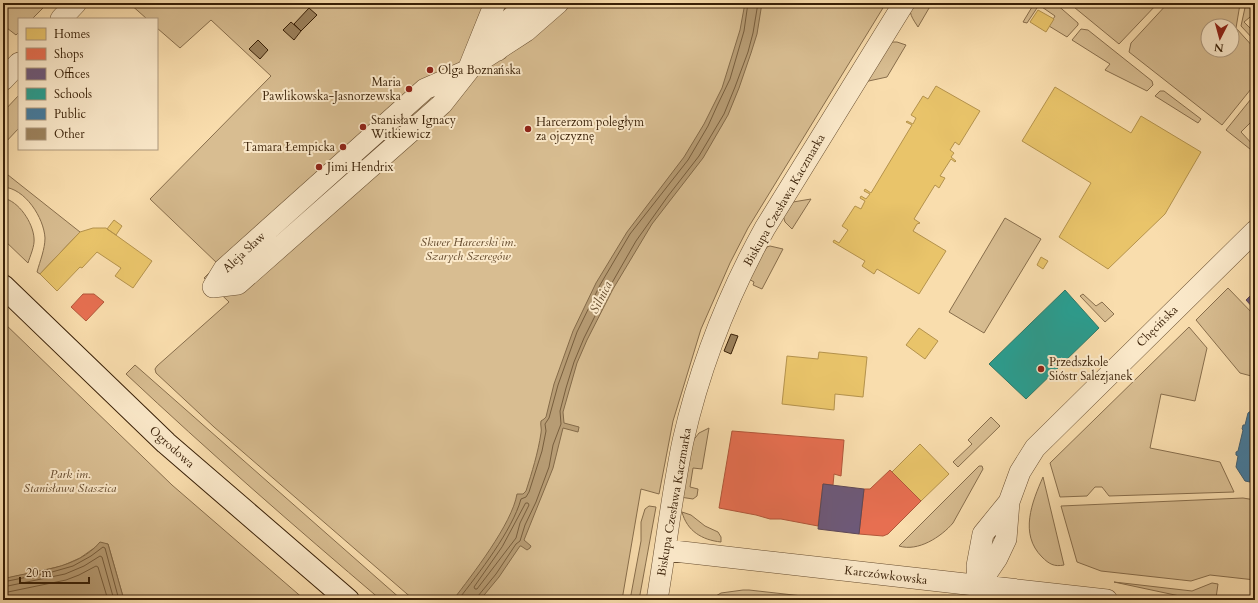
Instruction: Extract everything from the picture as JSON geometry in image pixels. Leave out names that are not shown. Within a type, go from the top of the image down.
[{"type":"street","points":[[62,18],[76,3]]},
{"type":"street","points":[[468,70],[495,3]]},
{"type":"street","points":[[486,25],[511,18],[528,3]]},
{"type":"street","name":"Aleja Sław","points":[[468,70],[442,104],[238,284],[213,287],[224,269],[425,89],[468,70],[526,31],[558,3]]},
{"type":"street","name":"Biskupa Czesława Kaczmarka","points":[[657,600],[683,441],[708,355],[729,300],[765,228],[904,3]]},
{"type":"street","points":[[498,50],[511,18]]},
{"type":"street","points":[[3,80],[18,64]]},
{"type":"street","name":"Chęcińska","points":[[975,593],[977,566],[984,534],[1009,502],[1020,472],[1035,448],[1255,231]]},
{"type":"street","name":"Ogrodowa","points":[[3,286],[166,443],[348,600]]},
{"type":"street","name":"Karczówkowska","points":[[665,550],[975,593],[1107,600]]},
{"type":"green space","points":[[3,3],[48,3],[33,18],[18,18],[18,33],[16,35],[3,25]]},
{"type":"green space","name":"Skwer Harcerski im. Szarych Szeregów","points":[[129,3],[886,3],[748,228],[730,263],[701,329],[673,421],[659,494],[641,489],[622,600],[414,600],[214,427],[156,373],[155,369],[157,366],[229,302],[204,278],[218,264],[150,199],[271,76],[211,20],[180,48],[158,29],[158,18],[146,18]]},
{"type":"green space","points":[[912,3],[932,3],[918,27],[910,12]]},
{"type":"green space","points":[[1026,3],[1055,3],[1078,23],[1078,25],[1067,37],[1049,26],[1055,16],[1039,5],[1027,23],[1023,22],[1032,7]]},
{"type":"green space","points":[[1069,3],[1158,3],[1119,44]]},
{"type":"green space","points":[[1168,3],[1240,4],[1238,18],[1200,18],[1200,58],[1240,58],[1240,32],[1255,49],[1255,84],[1222,125],[1129,52],[1131,43]]},
{"type":"green space","points":[[1246,3],[1255,3],[1255,13],[1244,22],[1255,33],[1255,41],[1241,26]]},
{"type":"green space","points":[[1081,29],[1088,30],[1152,81],[1153,85],[1147,91],[1105,70],[1110,64],[1072,40]]},
{"type":"green space","points":[[891,42],[906,45],[887,77],[864,82]]},
{"type":"green space","points":[[1160,91],[1164,91],[1201,119],[1198,123],[1155,96]]},
{"type":"green space","points":[[1255,94],[1255,118],[1241,132],[1255,147],[1255,153],[1226,130]]},
{"type":"green space","points":[[18,96],[18,129],[3,145],[3,112]]},
{"type":"green space","points":[[3,171],[80,232],[40,274],[37,272],[45,242],[44,230],[37,213],[26,198],[11,189],[3,187]]},
{"type":"green space","points":[[3,198],[9,200],[20,208],[31,226],[34,241],[28,263],[3,239]]},
{"type":"green space","points":[[811,199],[792,229],[785,222],[783,215],[793,202]]},
{"type":"green space","points":[[1005,218],[1041,239],[984,333],[949,312]]},
{"type":"green space","points":[[770,246],[783,249],[762,289],[753,285],[754,282],[747,278],[767,247]]},
{"type":"green space","points":[[1228,288],[1255,316],[1255,377],[1240,373],[1196,320]]},
{"type":"green space","points":[[1083,294],[1096,306],[1102,302],[1114,314],[1105,322],[1080,296]]},
{"type":"green space","name":"Park im. Stanisława Staszica","points":[[3,322],[172,485],[305,600],[124,600],[108,544],[97,546],[80,558],[62,566],[3,579]]},
{"type":"green space","points":[[1189,327],[1207,348],[1195,401],[1161,394],[1150,448],[1220,462],[1234,492],[1109,496],[1102,487],[1095,487],[1087,496],[1060,497],[1050,463]]},
{"type":"green space","points":[[135,365],[402,600],[381,600],[252,488],[126,374]]},
{"type":"green space","points":[[991,417],[1000,426],[958,467],[953,462],[972,444],[968,440]]},
{"type":"green space","points":[[709,428],[702,469],[693,468],[690,487],[698,489],[697,496],[693,499],[680,497],[692,442],[699,433]]},
{"type":"green space","points":[[979,466],[982,466],[983,469],[953,523],[948,528],[936,538],[921,545],[914,547],[899,546]]},
{"type":"green space","points":[[1043,477],[1064,565],[1060,566],[1052,564],[1042,557],[1035,548],[1029,528],[1032,507]]},
{"type":"green space","points":[[1243,498],[1255,500],[1255,580],[1210,575],[1191,581],[1101,571],[1077,562],[1061,506]]},
{"type":"green space","points":[[649,506],[656,507],[639,600],[630,600],[641,541],[641,522],[645,509]]},
{"type":"green space","points":[[682,512],[691,515],[705,526],[718,532],[721,537],[721,542],[702,537],[696,533],[684,519]]},
{"type":"green space","points":[[1114,582],[1192,591],[1212,583],[1218,584],[1216,598],[1214,600],[1189,598]]},
{"type":"green space","points":[[743,590],[838,600],[709,600],[721,593]]},
{"type":"water","name":"Silnica","points":[[745,3],[762,3],[757,34],[739,88],[728,115],[703,158],[652,224],[613,289],[587,340],[577,363],[563,412],[564,423],[579,427],[578,432],[563,428],[553,468],[524,540],[531,546],[527,550],[520,546],[499,577],[480,600],[453,600],[500,534],[514,506],[517,494],[523,494],[526,491],[538,448],[541,432],[541,421],[546,417],[554,384],[573,331],[596,283],[627,232],[684,157],[704,124],[722,88],[740,30]]},
{"type":"water","points":[[100,542],[108,544],[124,600],[3,600],[3,579],[68,564],[91,551]]},
{"type":"building: Homes","points":[[1038,10],[1054,19],[1046,32],[1030,22]]},
{"type":"building: Homes","points":[[936,86],[980,111],[959,145],[955,142],[950,150],[954,153],[951,157],[956,161],[955,162],[951,159],[940,176],[945,178],[939,188],[935,185],[914,219],[920,223],[917,224],[913,231],[946,251],[919,294],[877,269],[874,274],[862,266],[865,261],[833,242],[834,240],[839,243],[848,230],[842,226],[855,206],[861,209],[865,201],[860,198],[861,196],[866,199],[870,194],[864,191],[865,189],[871,193],[912,125],[906,122],[907,121],[913,124],[916,118],[911,115],[923,96],[928,99]]},
{"type":"building: Homes","points":[[1055,87],[1131,133],[1141,116],[1201,152],[1165,214],[1108,269],[1059,237],[1091,183],[1022,141]]},
{"type":"building: Homes","points":[[114,220],[122,226],[116,235],[107,229]]},
{"type":"building: Homes","points":[[93,228],[106,228],[152,261],[133,288],[115,276],[121,268],[97,252],[57,291],[40,274],[80,232]]},
{"type":"building: Homes","points":[[1041,257],[1048,261],[1043,269],[1037,265]]},
{"type":"building: Homes","points":[[919,328],[938,341],[925,359],[906,345]]},
{"type":"building: Homes","points":[[819,352],[867,357],[863,397],[835,394],[834,410],[782,404],[787,356],[818,359]]},
{"type":"building: Homes","points":[[920,444],[949,474],[921,501],[892,472]]},
{"type":"building: Shops","points":[[83,294],[94,294],[104,302],[86,321],[71,307]]},
{"type":"building: Shops","points":[[732,431],[844,440],[841,476],[834,474],[833,485],[823,484],[818,526],[781,519],[770,519],[719,508]]},
{"type":"building: Shops","points":[[890,470],[921,501],[888,534],[883,536],[859,534],[864,489],[870,489]]},
{"type":"building: Offices","points":[[1255,291],[1255,310],[1246,300]]},
{"type":"building: Offices","points":[[823,484],[864,489],[859,534],[818,529]]},
{"type":"building: Schools","points":[[1065,290],[1099,328],[1026,399],[989,364]]},
{"type":"building: Public","points":[[1255,408],[1255,483],[1245,481],[1236,467],[1238,456],[1236,455],[1236,452],[1238,451],[1243,425],[1245,425],[1248,413]]},
{"type":"building: Other","points":[[309,8],[317,15],[301,31],[294,24]]},
{"type":"building: Other","points":[[291,22],[301,31],[294,40],[283,30]]},
{"type":"building: Other","points":[[258,40],[268,50],[260,59],[249,49]]},
{"type":"building: Other","points":[[731,334],[738,336],[731,354],[724,351]]},
{"type":"place","name":"Olga Boznańska","points":[[430,70]]},
{"type":"place","name":"Maria Pawlikowska-Jasnorzewska","points":[[409,89]]},
{"type":"place","name":"Stanisław Ignacy Witkiewicz","points":[[363,127]]},
{"type":"place","name":"Harcerzom poległym za ojczyznę","points":[[528,129]]},
{"type":"place","name":"Tamara Łempicka","points":[[343,147]]},
{"type":"place","name":"Jimi Hendrix","points":[[319,167]]},
{"type":"place","name":"Przedszkole Sióstr Salezjanek","points":[[1041,369]]}]
